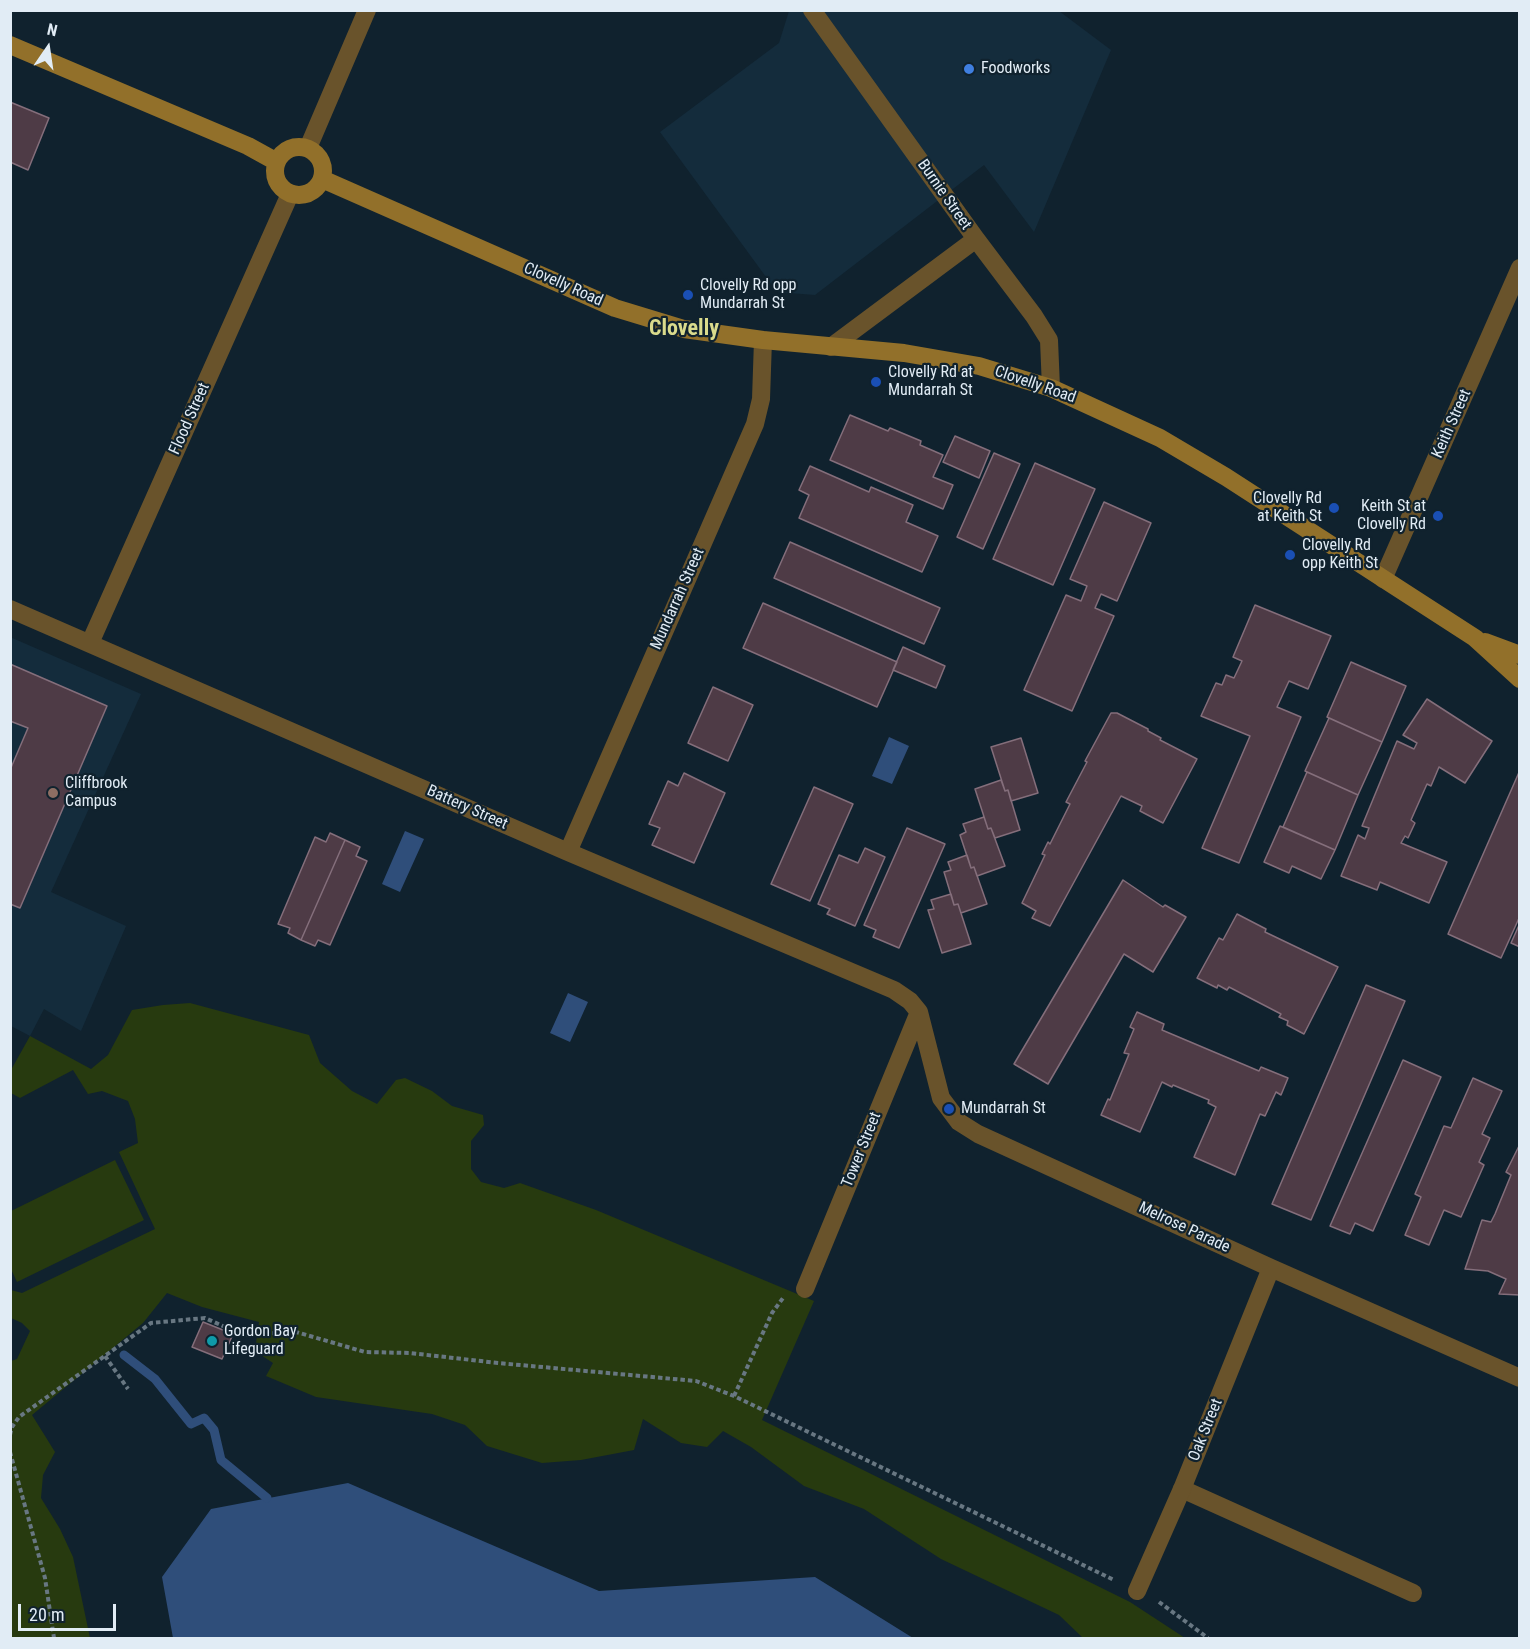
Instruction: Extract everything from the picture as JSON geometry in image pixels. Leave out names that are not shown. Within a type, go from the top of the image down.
[{"type":"street","points":[[308,148],[367,10]]},
{"type":"street","name":"Burnie Street","points":[[820,14],[976,239],[1050,340],[1051,388]]},
{"type":"street","points":[[10,45],[248,146],[277,162]]},
{"type":"street","points":[[308,148],[321,163],[322,179],[312,191],[298,196],[290,194],[283,190],[275,177],[277,162],[286,150],[308,148]]},
{"type":"street","name":"Clovelly Road","points":[[322,179],[615,308],[684,329],[763,340],[904,353],[979,366],[1051,388],[1160,438],[1226,477],[1475,638],[1520,679]]},
{"type":"street","name":"Flood Street","points":[[90,643],[290,194]]},
{"type":"street","points":[[831,347],[976,239]]},
{"type":"street","name":"Keith Street","points":[[1383,579],[1520,268]]},
{"type":"street","name":"Mundarrah Street","points":[[568,852],[755,424],[761,399],[763,340]]},
{"type":"street","name":"Battery Street","points":[[10,609],[568,852],[894,990],[910,1001],[919,1012]]},
{"type":"street","points":[[1475,638],[1520,655]]},
{"type":"street","name":"Melrose Parade","points":[[919,1012],[941,1098],[960,1122],[978,1134],[1271,1268],[1520,1378]]},
{"type":"street","name":"Tower Street","points":[[805,1289],[919,1012]]},
{"type":"street","name":"Oak Street","points":[[1137,1591],[1182,1489],[1271,1268]]},
{"type":"street","points":[[1182,1489],[1413,1593]]},
{"type":"path","points":[[734,1396],[772,1313]]},
{"type":"path","points":[[10,1435],[19,1417],[151,1323],[205,1318],[243,1335],[296,1332],[365,1352],[410,1353],[696,1381],[734,1396],[1137,1591],[1166,1606],[1208,1638]]},
{"type":"path","points":[[105,1356],[128,1389]]},
{"type":"path","points":[[10,1452],[45,1578],[54,1638]]},
{"type":"shaded area","points":[[789,11],[1059,11],[1111,50],[1034,232],[984,165],[815,295],[777,292],[660,132],[779,43]]},
{"type":"shaded area","name":"Cliffbrook Campus","points":[[10,637],[141,694],[51,892],[126,926],[81,1031],[44,1009],[30,1036],[11,1026]]},
{"type":"green space","points":[[190,1003],[309,1035],[320,1063],[352,1091],[377,1104],[396,1080],[405,1078],[432,1091],[452,1106],[483,1115],[484,1125],[471,1141],[471,1169],[481,1182],[504,1188],[520,1183],[596,1210],[814,1301],[762,1420],[1130,1602],[1185,1638],[1083,1638],[1059,1615],[941,1559],[864,1509],[804,1486],[751,1447],[723,1431],[707,1447],[681,1443],[643,1419],[634,1450],[581,1460],[542,1463],[487,1446],[465,1425],[432,1414],[316,1397],[266,1376],[273,1363],[255,1351],[259,1322],[202,1307],[167,1293],[143,1323],[32,1415],[55,1452],[43,1475],[41,1498],[60,1529],[73,1557],[90,1638],[11,1638],[11,1361],[17,1359],[30,1331],[22,1323],[11,1318],[11,1290],[22,1293],[155,1229],[119,1152],[138,1143],[135,1119],[128,1101],[102,1091],[88,1094],[73,1070],[20,1098],[11,1093],[11,1070],[30,1036],[91,1069],[108,1055],[132,1010]]},
{"type":"green space","points":[[115,1160],[144,1220],[17,1282],[11,1269],[11,1211]]},
{"type":"water","points":[[889,737],[909,746],[892,784],[872,776]]},
{"type":"water","points":[[405,831],[424,839],[400,892],[382,884]]},
{"type":"water","points":[[568,993],[588,1002],[570,1042],[550,1033]]},
{"type":"water","points":[[348,1483],[599,1591],[815,1577],[913,1638],[173,1638],[162,1577],[211,1509]]},
{"type":"building","points":[[10,102],[49,118],[28,170],[10,162]]},
{"type":"building","points":[[850,415],[888,431],[890,428],[921,441],[920,445],[943,455],[933,477],[953,485],[943,509],[830,460]]},
{"type":"building","points":[[955,436],[990,451],[979,478],[943,462]]},
{"type":"building","points":[[994,453],[1020,464],[983,549],[957,537]]},
{"type":"building","points":[[1035,463],[1095,489],[1053,585],[993,559]]},
{"type":"building","points":[[810,466],[869,492],[871,487],[913,505],[906,522],[938,536],[922,572],[799,518],[809,495],[799,490]]},
{"type":"building","points":[[1104,502],[1151,523],[1117,601],[1101,594],[1095,608],[1114,616],[1072,711],[1024,690],[1066,595],[1081,601],[1087,586],[1070,579]]},
{"type":"building","points":[[790,542],[940,608],[924,644],[774,578]]},
{"type":"building","points":[[763,603],[897,662],[877,707],[743,648]]},
{"type":"building","points":[[1255,605],[1331,636],[1308,689],[1289,681],[1277,707],[1301,717],[1239,863],[1202,848],[1250,736],[1201,716],[1216,683],[1222,685],[1226,675],[1234,678],[1242,661],[1233,657]]},
{"type":"building","points":[[903,647],[945,666],[936,688],[893,670]]},
{"type":"building","points":[[1351,662],[1406,686],[1382,742],[1327,717]]},
{"type":"building","points":[[10,664],[107,706],[20,908],[10,904],[10,770],[28,728],[10,721]]},
{"type":"building","points":[[713,687],[753,705],[728,761],[688,743]]},
{"type":"building","points":[[1427,699],[1492,741],[1465,783],[1439,767],[1431,786],[1427,784],[1411,820],[1415,823],[1408,838],[1405,836],[1401,843],[1447,862],[1429,903],[1380,882],[1377,890],[1341,876],[1358,835],[1365,839],[1369,828],[1362,826],[1397,741],[1414,749],[1417,743],[1403,735]]},
{"type":"building","points":[[1111,713],[1117,713],[1148,729],[1161,738],[1160,740],[1197,759],[1163,823],[1140,811],[1142,806],[1121,796],[1050,926],[1032,918],[1036,911],[1022,903],[1045,855],[1042,854],[1048,842],[1050,844],[1070,804],[1066,802],[1087,762],[1085,761]]},
{"type":"building","points":[[1329,718],[1382,742],[1358,795],[1305,771]]},
{"type":"building","points":[[1021,738],[1038,793],[1011,801],[1008,790],[1005,791],[991,747]]},
{"type":"building","points":[[1520,770],[1520,916],[1501,958],[1448,934]]},
{"type":"building","points":[[1307,772],[1358,795],[1335,850],[1283,827]]},
{"type":"building","points":[[684,773],[725,793],[694,863],[652,845],[660,828],[649,824],[668,781],[678,786]]},
{"type":"building","points":[[1001,780],[1005,791],[1008,790],[1020,830],[995,838],[991,828],[988,829],[975,789]]},
{"type":"building","points":[[814,787],[853,804],[810,901],[771,884]]},
{"type":"building","points":[[984,817],[988,829],[991,828],[1005,866],[977,876],[974,867],[971,868],[960,835],[966,832],[963,824]]},
{"type":"building","points":[[1280,826],[1335,850],[1321,879],[1292,866],[1289,873],[1264,862]]},
{"type":"building","points":[[907,828],[945,844],[899,948],[873,937],[876,930],[864,925]]},
{"type":"building","points":[[330,833],[345,840],[301,940],[288,933],[290,928],[278,924],[315,837],[326,842]]},
{"type":"building","points":[[345,840],[360,847],[356,856],[367,861],[330,945],[318,940],[315,946],[301,940]]},
{"type":"building","points":[[865,848],[885,857],[855,926],[827,914],[830,909],[818,904],[839,855],[858,863]]},
{"type":"building","points":[[967,855],[971,868],[974,867],[987,904],[961,913],[958,904],[954,905],[944,872],[951,870],[948,862]]},
{"type":"building","points":[[1123,880],[1163,907],[1165,905],[1186,917],[1153,972],[1124,954],[1048,1084],[1014,1064]]},
{"type":"building","points":[[951,894],[954,905],[958,904],[971,944],[942,953],[928,910],[934,909],[931,900]]},
{"type":"building","points":[[1237,914],[1266,929],[1265,932],[1338,967],[1304,1034],[1287,1025],[1288,1021],[1279,1017],[1281,1014],[1229,987],[1227,990],[1218,985],[1217,988],[1197,978],[1219,938],[1223,940]]},
{"type":"building","points":[[1520,923],[1520,947],[1511,943]]},
{"type":"building","points":[[1366,985],[1405,1001],[1311,1220],[1272,1204]]},
{"type":"building","points":[[1137,1012],[1164,1024],[1162,1030],[1259,1071],[1261,1067],[1288,1078],[1281,1095],[1276,1092],[1265,1116],[1260,1114],[1235,1175],[1194,1157],[1216,1107],[1208,1103],[1209,1100],[1162,1082],[1140,1132],[1101,1115],[1108,1099],[1110,1100],[1129,1054],[1124,1053],[1134,1029],[1130,1027]]},
{"type":"building","points":[[1403,1060],[1441,1077],[1373,1231],[1355,1223],[1350,1234],[1330,1226]]},
{"type":"building","points":[[1473,1078],[1502,1091],[1482,1134],[1490,1138],[1479,1162],[1484,1165],[1461,1217],[1444,1210],[1429,1245],[1405,1235],[1421,1197],[1415,1194],[1444,1126],[1451,1128]]},
{"type":"building","points":[[1520,1144],[1520,1295],[1499,1294],[1506,1279],[1488,1271],[1465,1269],[1482,1220],[1491,1222],[1495,1214],[1511,1175],[1506,1172]]},
{"type":"building","name":"Gordon Bay Lifeguard","points":[[203,1322],[233,1334],[222,1359],[192,1347]]},
{"type":"waterway","points":[[124,1355],[155,1379],[191,1424],[204,1418],[214,1430],[221,1460],[267,1498]]},
{"type":"place","name":"Foodworks","points":[[969,69]]},
{"type":"place","name":"Clovelly Rd opp Mundarrah St","points":[[688,295]]},
{"type":"place","name":"Clovelly Rd at Mundarrah St","points":[[876,382]]},
{"type":"place","name":"Clovelly Rd at Keith St","points":[[1334,508]]},
{"type":"place","name":"Keith St at Clovelly Rd","points":[[1438,516]]},
{"type":"place","name":"Clovelly Rd opp Keith St","points":[[1290,555]]},
{"type":"place","name":"Cliffbrook Campus","points":[[53,793]]},
{"type":"place","name":"Mundarrah St","points":[[949,1109]]},
{"type":"place","name":"Gordon Bay Lifeguard","points":[[212,1341]]},
{"type":"district","name":"Clovelly","points":[[684,329]]}]
